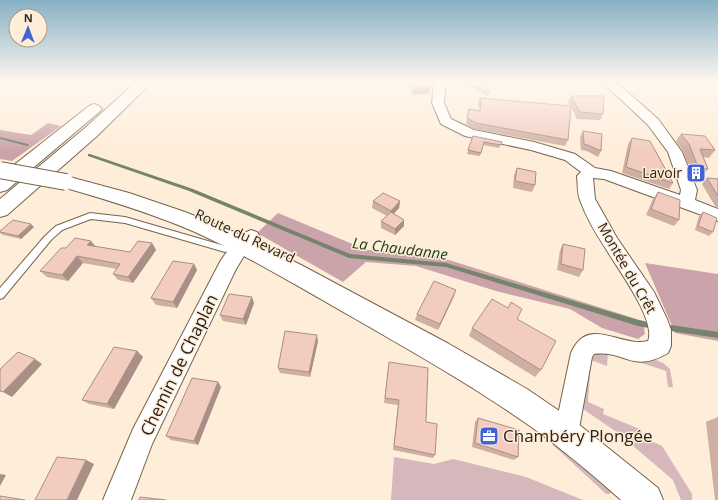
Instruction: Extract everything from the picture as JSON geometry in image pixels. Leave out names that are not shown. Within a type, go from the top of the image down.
[{"type":"main road","points":[[0,186],[97,105]]},
{"type":"main road","points":[[0,210],[120,105]]},
{"type":"main road","name":"Route du Revard","points":[[0,170],[66,182],[137,202],[246,241],[289,270],[468,370],[566,434],[646,500]]},
{"type":"street","points":[[439,105],[446,121],[470,133],[534,146],[570,157],[591,172],[606,174],[718,216]]},
{"type":"street","points":[[635,105],[653,122],[675,152],[689,190],[686,204]]},
{"type":"street","name":"Montée du Crêt","points":[[566,434],[582,353],[588,345],[600,344],[640,353],[651,352],[659,332],[648,298],[612,243],[587,199],[585,176],[591,172]]},
{"type":"street","name":"Chemin de Chaplan","points":[[117,500],[142,438],[228,265],[246,241]]},
{"type":"lane","points":[[0,295],[48,238],[59,228],[90,216],[125,220],[225,249],[246,241]]},
{"type":"shaded area","points":[[48,123],[61,126],[12,161],[0,159],[0,130],[31,135]]},
{"type":"shaded area","points":[[278,213],[367,250],[430,254],[643,321],[645,334],[638,339],[602,328],[570,309],[496,291],[416,266],[366,262],[343,282],[257,233]]},
{"type":"shaded area","points":[[645,263],[718,274],[718,341],[675,333]]},
{"type":"shaded area","points":[[606,348],[644,359],[654,359],[663,363],[670,369],[673,387],[668,387],[666,371],[608,352],[607,366],[591,360],[588,402],[604,409],[603,414],[642,430],[642,437],[662,446],[692,494],[692,500],[681,500],[673,480],[618,433],[583,409],[588,358],[594,351]]},
{"type":"shaded area","points":[[551,439],[612,488],[610,494],[606,494],[552,444]]},
{"type":"shaded area","points":[[394,457],[434,464],[453,459],[526,477],[583,500],[391,500]]},
{"type":"building","points":[[481,105],[571,106],[568,140],[476,123],[467,118],[469,109],[480,111]]},
{"type":"building","points":[[576,105],[603,105],[603,114],[580,112]]},
{"type":"building","points":[[583,131],[602,134],[601,151],[584,144]]},
{"type":"building","points":[[681,134],[705,136],[715,150],[700,149],[708,169],[698,167],[689,144]]},
{"type":"building","points":[[473,136],[502,142],[501,145],[484,142],[481,153],[468,150]]},
{"type":"building","points":[[632,138],[650,141],[673,183],[626,167]]},
{"type":"building","points":[[517,168],[536,172],[535,185],[515,181]]},
{"type":"building","points":[[707,178],[718,179],[718,196]]},
{"type":"building","points":[[658,192],[680,200],[679,220],[651,209]]},
{"type":"building","points":[[383,193],[400,201],[391,211],[373,201]]},
{"type":"building","points":[[391,212],[404,220],[395,229],[381,221]]},
{"type":"building","points":[[703,212],[717,218],[713,232],[698,226]]},
{"type":"building","points":[[13,220],[31,224],[18,236],[0,232]]},
{"type":"building","points":[[75,238],[91,241],[87,245],[130,252],[138,241],[152,243],[128,277],[113,274],[120,264],[77,256],[62,275],[40,271],[61,248],[66,248]]},
{"type":"building","points":[[563,244],[585,249],[583,270],[561,264]]},
{"type":"building","points":[[173,261],[194,264],[173,302],[151,298]]},
{"type":"building","points":[[434,281],[456,290],[440,324],[417,314]]},
{"type":"building","points":[[229,294],[252,297],[243,319],[220,315]]},
{"type":"building","points":[[492,299],[508,308],[511,302],[522,309],[517,319],[556,341],[541,370],[472,328]]},
{"type":"building","points":[[285,331],[317,335],[309,372],[278,368]]},
{"type":"building","points":[[114,347],[137,351],[107,404],[82,400]]},
{"type":"building","points":[[18,352],[35,359],[3,392],[0,391],[0,369]]},
{"type":"building","points":[[389,362],[428,368],[426,422],[437,424],[435,455],[394,446],[399,400],[385,398]]},
{"type":"building","points":[[192,378],[218,382],[194,441],[166,436]]},
{"type":"building","points":[[478,418],[519,430],[518,457],[475,443]]},
{"type":"building","points":[[57,457],[86,460],[67,500],[35,500]]},
{"type":"building","points":[[0,496],[25,500],[0,500]]},
{"type":"building","points":[[140,497],[166,500],[139,500]]},
{"type":"waterway","points":[[0,138],[27,145]]},
{"type":"waterway","name":"La Chaudanne","points":[[89,155],[191,190],[349,256],[446,265],[638,323],[654,326]]},
{"type":"waterway","name":"La Chaudanne","points":[[664,327],[718,335]]},
{"type":"place","name":"Lavoir","points":[[696,173]]},
{"type":"place","name":"Chambéry Plongée","points":[[489,436]]}]
